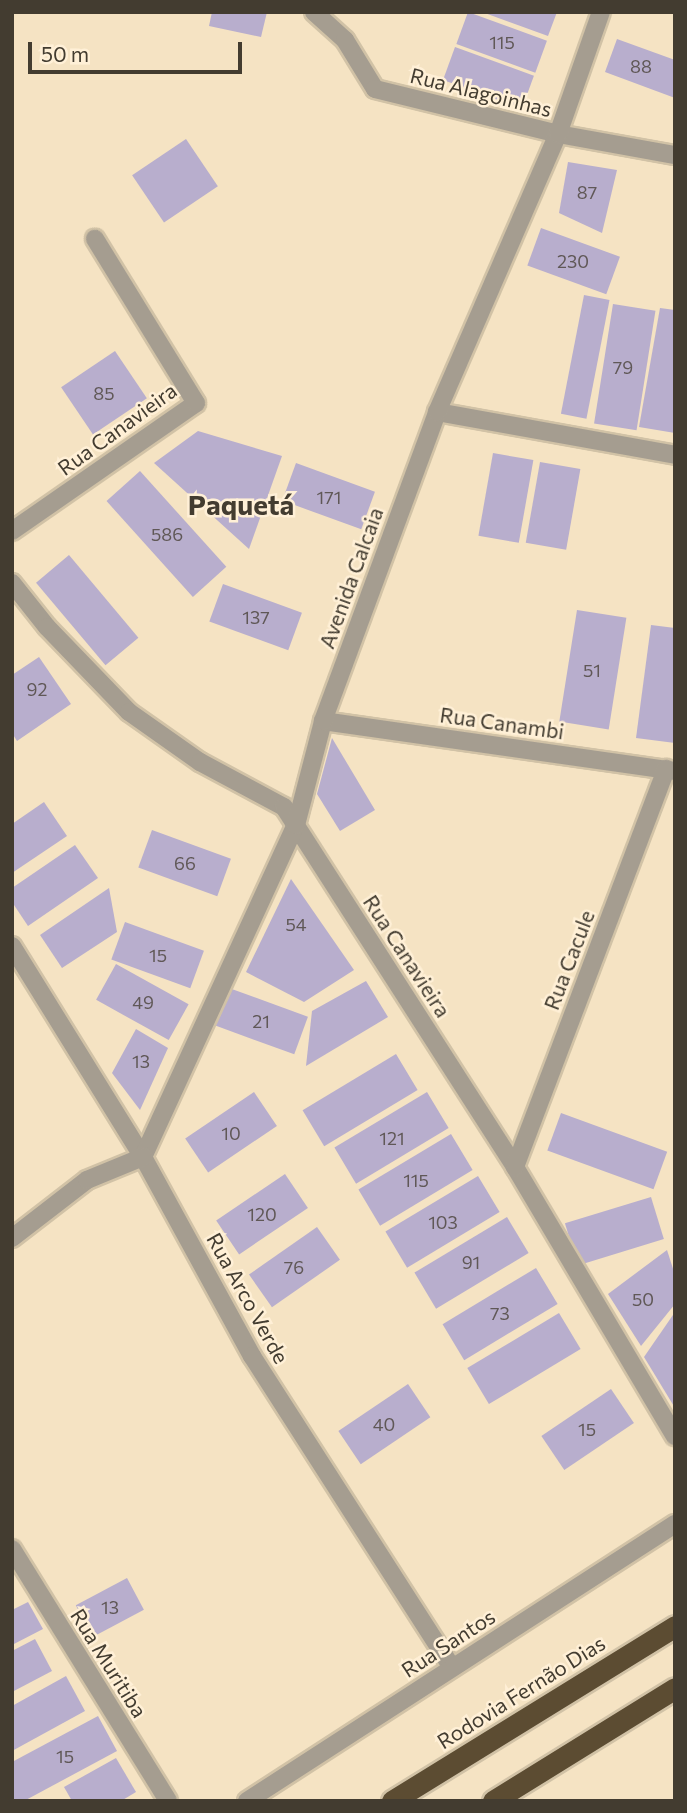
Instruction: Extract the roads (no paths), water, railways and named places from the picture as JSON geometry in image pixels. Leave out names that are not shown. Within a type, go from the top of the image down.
[{"type":"highway","name":"Rodovia Fernão Dias","points":[[392,1801],[675,1626]]},
{"type":"highway","points":[[493,1801],[675,1688]]},
{"type":"street","name":"Rua Alagoinhas","points":[[314,12],[345,40],[374,89],[558,134],[675,155]]},
{"type":"street","name":"Avenida Calcaia","points":[[143,1157],[296,825],[323,721],[437,412],[558,134],[601,12]]},
{"type":"street","name":"Rua Canavieira","points":[[12,531],[196,403],[95,239]]},
{"type":"street","points":[[437,412],[675,455]]},
{"type":"street","name":"Rua Canavieira","points":[[12,583],[47,627],[128,712],[200,762],[271,796],[296,825],[515,1167],[675,1436]]},
{"type":"street","name":"Rua Canambi","points":[[323,721],[670,770]]},
{"type":"street","name":"Rua Cacule","points":[[515,1167],[670,770]]},
{"type":"street","name":"Rua Arco Verde","points":[[12,946],[143,1157],[252,1356],[452,1667]]},
{"type":"street","points":[[12,1238],[86,1180],[143,1157]]},
{"type":"street","name":"Rua Santos","points":[[247,1801],[675,1524]]},
{"type":"street","name":"Rua Muritiba","points":[[12,1549],[19,1577],[168,1801]]},
{"type":"district","name":"Paquetá","points":[[241,504]]}]
